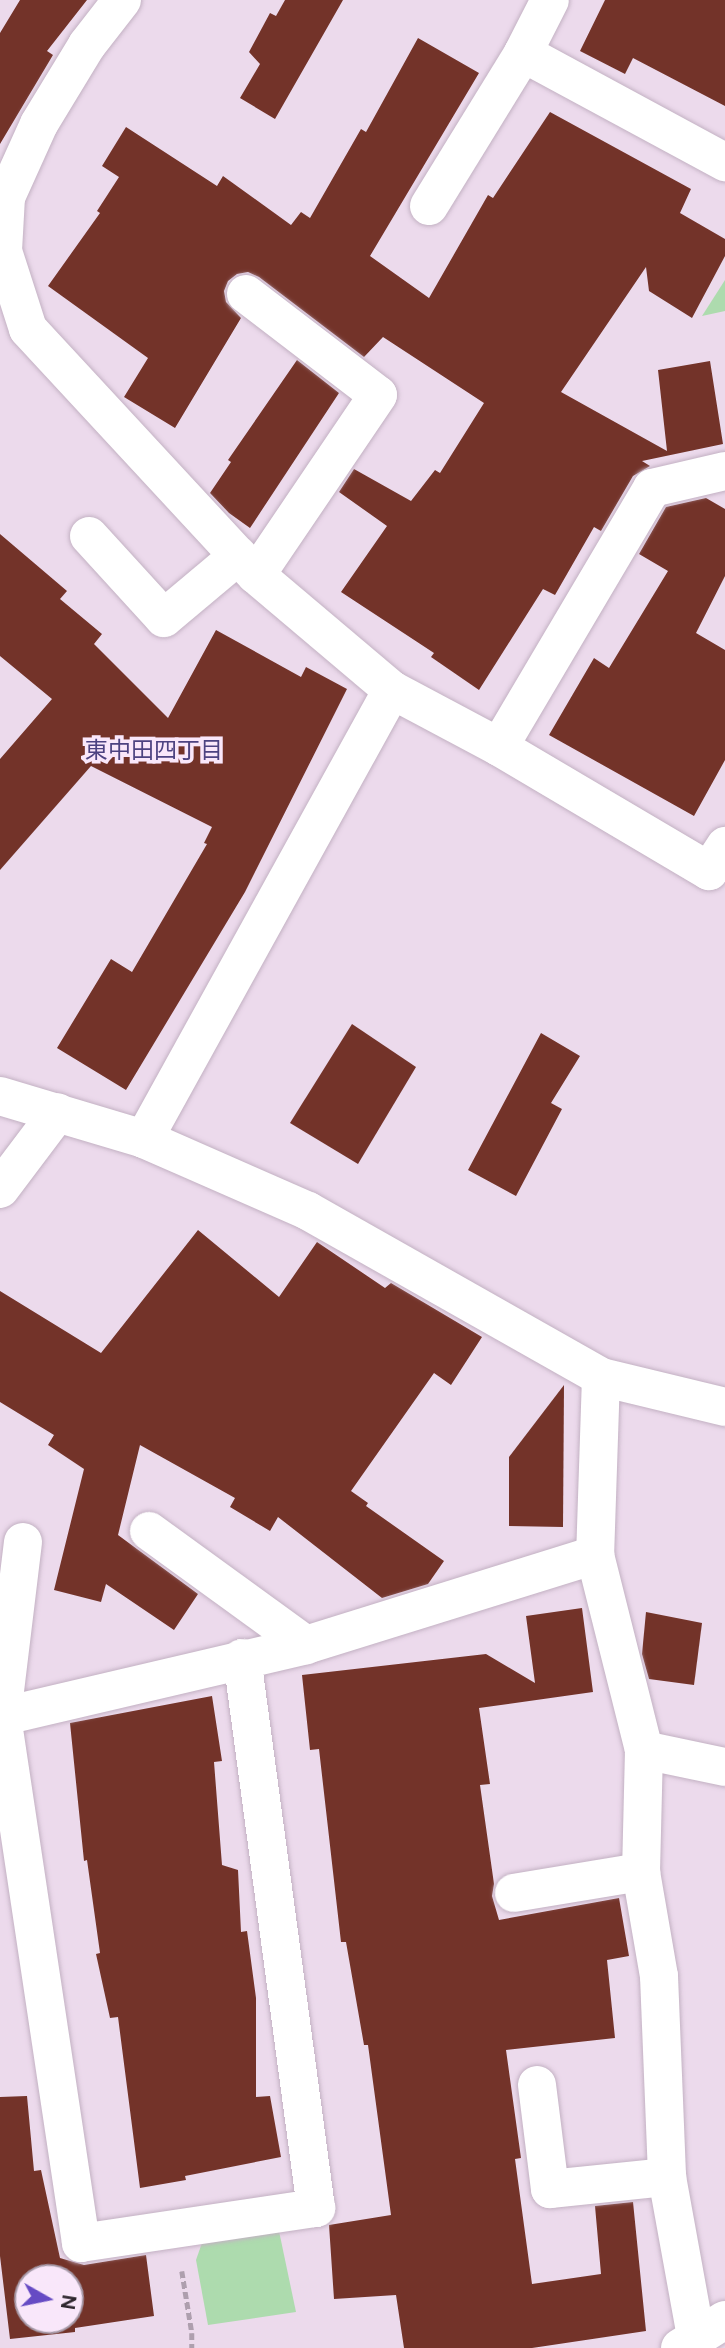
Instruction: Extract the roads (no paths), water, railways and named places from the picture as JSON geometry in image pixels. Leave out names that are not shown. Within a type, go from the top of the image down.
[{"type":"street","points":[[122,0],[87,44],[39,124],[6,197],[3,251],[28,329],[247,565],[392,690],[720,866]]},
{"type":"street","points":[[429,206],[523,53],[550,0]]},
{"type":"street","points":[[523,53],[725,162]]},
{"type":"street","points":[[89,536],[164,618],[247,565],[378,395],[246,294]]},
{"type":"street","points":[[499,747],[652,488],[725,471]]},
{"type":"street","points":[[144,1139],[392,690]]},
{"type":"street","points":[[0,1097],[144,1139],[308,1211],[600,1377],[725,1407]]},
{"type":"street","points":[[0,1189],[58,1112]]},
{"type":"street","points":[[600,1377],[595,1555],[644,1750],[641,1872],[659,1976],[667,2177],[700,2335]]},
{"type":"street","points":[[149,1531],[306,1645]]},
{"type":"street","points":[[23,1542],[1,1717],[81,2243],[316,2208],[242,1658]]},
{"type":"street","points":[[1,1717],[306,1645],[595,1555]]},
{"type":"street","points":[[644,1750],[725,1767]]},
{"type":"street","points":[[514,1893],[641,1872]]},
{"type":"street","points":[[537,2085],[550,2189],[667,2177]]},
{"type":"district","name":"東中田四丁目","points":[[154,750]]}]
